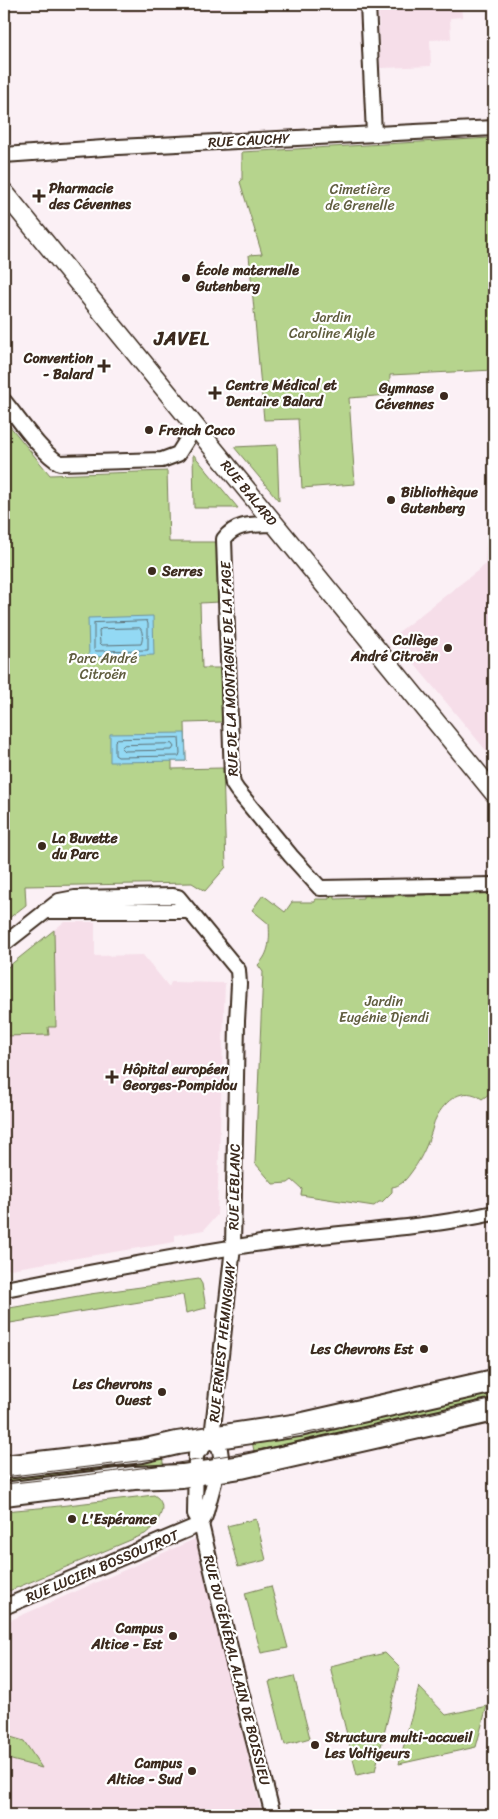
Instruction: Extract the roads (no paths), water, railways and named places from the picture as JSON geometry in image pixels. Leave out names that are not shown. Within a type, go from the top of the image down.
[{"type":"main road","points":[[4,1467],[142,1451],[177,1443],[299,1425],[494,1380]]},
{"type":"main road","points":[[4,1494],[134,1478],[206,1477],[494,1410]]},
{"type":"street","points":[[368,4],[374,134]]},
{"type":"street","name":"RUE CAUCHY","points":[[4,155],[118,147],[494,128]]},
{"type":"street","name":"RUE BALARD","points":[[4,192],[494,793]]},
{"type":"street","points":[[4,401],[53,460],[60,463],[162,460],[171,458],[178,454],[194,427]]},
{"type":"street","name":"RUE DE LA MONTAGNE DE LA FAGE","points":[[274,524],[245,525],[228,533],[224,539],[232,778],[237,790],[320,888],[494,885]]},
{"type":"street","name":"RUE LEBLANC","points":[[4,944],[59,900],[174,896],[178,897],[238,970],[233,1247],[464,1220],[494,1213]]},
{"type":"street","points":[[4,1289],[233,1247]]},
{"type":"street","name":"RUE ERNEST HEMINGWAY","points":[[212,1438],[233,1247]]},
{"type":"street","points":[[201,1524],[206,1516],[206,1477],[196,1454],[212,1438],[220,1450],[221,1457],[206,1477]]},
{"type":"street","name":"RUE LUCIEN BOSSOUTROT","points":[[4,1607],[201,1524]]},
{"type":"street","name":"RUE DU GÉNÉRAL ALAIN DE BOISSIEU","points":[[201,1524],[234,1664],[273,1815]]},
{"type":"water","points":[[153,616],[154,655],[89,657],[88,618]]},
{"type":"water","points":[[185,733],[186,761],[110,762],[110,734]]},
{"type":"tram line","points":[[4,1484],[141,1468],[257,1450],[359,1430],[494,1399]]},
{"type":"tram line","points":[[282,1438],[348,1425]]},
{"type":"tram line","points":[[4,1477],[163,1458]]},
{"type":"place","name":"Pharmacie des Cévennes","points":[[39,196]]},
{"type":"place","name":"École maternelle Gutenberg","points":[[186,278]]},
{"type":"place","name":"Convention - Balard","points":[[104,366]]},
{"type":"place","name":"Centre Médical et Dentaire Balard","points":[[215,393]]},
{"type":"place","name":"Gymnase Cévennes","points":[[444,396]]},
{"type":"place","name":"French Coco","points":[[149,430]]},
{"type":"place","name":"Bibliothèque Gutenberg","points":[[391,500]]},
{"type":"place","name":"Serres","points":[[152,571]]},
{"type":"place","name":"Collège André Citroën","points":[[448,648]]},
{"type":"place","name":"La Buvette du Parc","points":[[42,846]]},
{"type":"place","name":"Hôpital européen Georges-Pompidou","points":[[112,1077]]},
{"type":"place","name":"Les Chevrons Est","points":[[424,1349]]},
{"type":"place","name":"Les Chevrons Ouest","points":[[162,1392]]},
{"type":"place","name":"L'Espérance","points":[[72,1519]]},
{"type":"place","name":"Campus Altice - Est","points":[[173,1636]]},
{"type":"place","name":"Structure multi-accueil Les Voltigeurs","points":[[315,1745]]},
{"type":"place","name":"Campus Altice - Sud","points":[[192,1771]]},
{"type":"district","name":"JAVEL","points":[[182,338]]},
{"type":"park label","name":"Cimetière de Grenelle","points":[[360,197]]},
{"type":"park label","name":"Jardin Caroline Aigle","points":[[332,326]]},
{"type":"park label","name":"Parc André Citroën","points":[[103,666]]},
{"type":"park label","name":"Jardin Eugénie Djendi","points":[[384,1010]]}]
